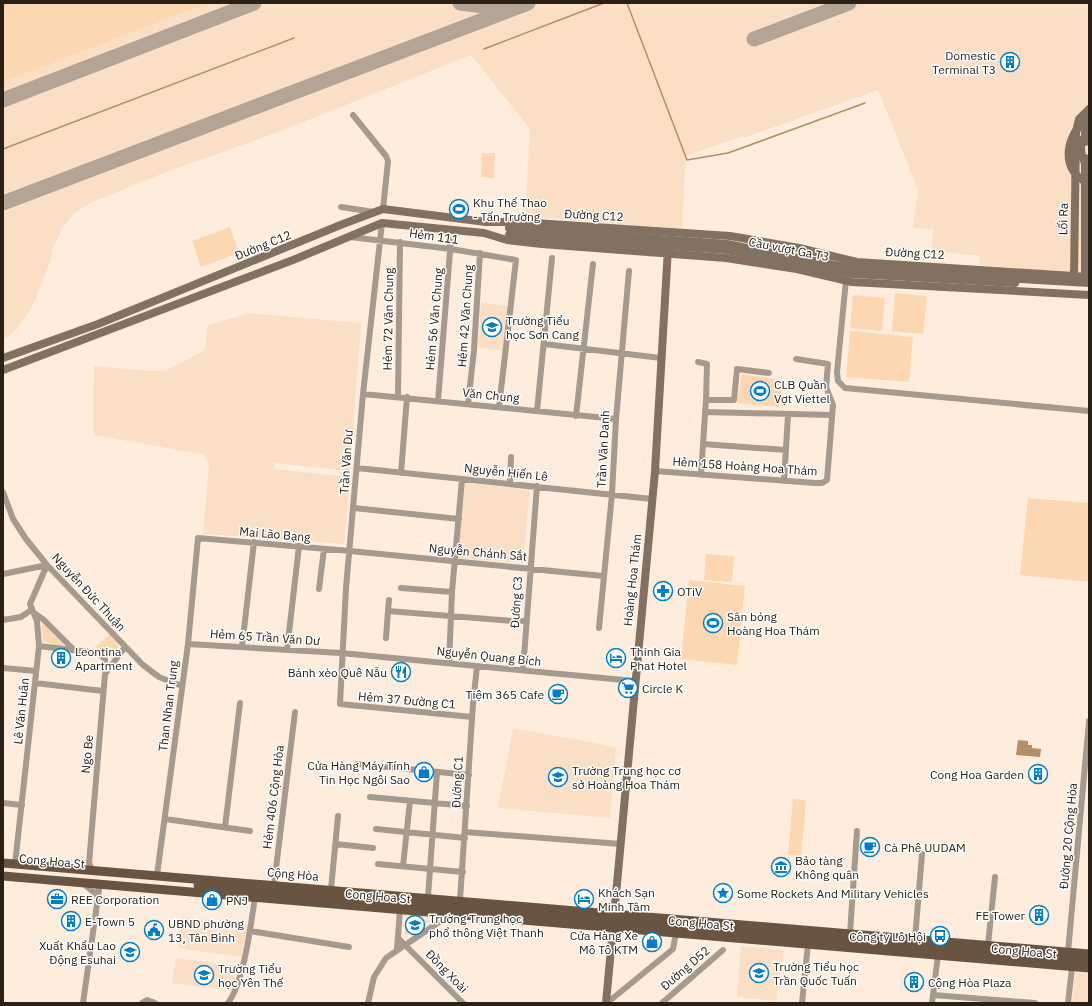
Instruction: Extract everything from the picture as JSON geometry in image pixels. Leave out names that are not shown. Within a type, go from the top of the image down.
[{"type":"main road","name":"Lối Ra","points":[[1083,278],[1075,163],[1077,125],[1079,119],[1089,109]]},
{"type":"main road","points":[[1089,117],[1075,130],[1070,140],[1069,152],[1069,161],[1077,176],[1089,183]]},
{"type":"main road","points":[[1085,163],[1085,131],[1089,124]]},
{"type":"main road","points":[[1085,163],[1080,148],[1084,138],[1089,133]]},
{"type":"main road","name":"Lối Ra","points":[[1083,278],[1087,249],[1085,163]]},
{"type":"main road","name":"Đường C12","points":[[3,358],[98,324],[374,212],[383,210],[486,222],[520,222],[730,236],[800,248],[857,262],[978,269],[1083,278]]},
{"type":"main road","name":"Cầu vượt Ga T3","points":[[486,222],[509,231],[726,250],[854,274],[1024,283],[1089,289]]},
{"type":"main road","name":"Đường C12","points":[[3,370],[249,277],[382,223],[484,233],[507,240],[542,244],[668,252],[726,258],[797,269],[846,280],[1089,294]]},
{"type":"main road","name":"Cầu vượt Ga T3","points":[[484,233],[509,231],[727,244],[855,269],[1083,278]]},
{"type":"main road","name":"Hoàng Hoa Thám","points":[[607,1003],[634,681],[655,471],[669,231]]},
{"type":"main road","points":[[972,288],[978,269]]},
{"type":"main road","name":"Cong Hoa St","points":[[3,863],[15,864]]},
{"type":"main road","points":[[15,864],[94,877]]},
{"type":"main road","name":"Cong Hoa St","points":[[3,869],[434,905],[808,940],[1089,961]]},
{"type":"main road","name":"Cong Hoa St","points":[[94,877],[157,875]]},
{"type":"main road","name":"Cộng Hòa","points":[[157,875],[428,897]]},
{"type":"main road","name":"Cong Hoa St","points":[[3,876],[82,882]]},
{"type":"main road","points":[[82,882],[94,877]]},
{"type":"main road","name":"Cong Hoa St","points":[[94,877],[255,897],[676,933],[808,940],[938,955],[1089,968]]},
{"type":"main road","name":"Cong Hoa St","points":[[428,897],[1089,954]]},
{"type":"main road","points":[[574,925],[575,910]]},
{"type":"main road","points":[[652,931],[653,916]]},
{"type":"street","points":[[352,115],[386,156],[388,162],[383,210]]},
{"type":"street","points":[[341,207],[374,212]]},
{"type":"street","name":"Trần Văn Dư","points":[[340,704],[341,653],[363,394],[382,223]]},
{"type":"street","name":"Hẻm 111","points":[[349,237],[451,249],[516,260],[499,407]]},
{"type":"street","name":"Hẻm 56 Văn Chung","points":[[438,400],[451,239]]},
{"type":"street","name":"Hẻm 72 Văn Chung","points":[[398,397],[400,242]]},
{"type":"street","name":"Hẻm 42 Văn Chung","points":[[468,404],[474,350],[480,253]]},
{"type":"street","points":[[537,411],[552,258]]},
{"type":"street","points":[[576,416],[582,349],[593,264]]},
{"type":"street","name":"Trần Văn Danh","points":[[599,628],[612,494],[616,419],[629,271]]},
{"type":"street","points":[[846,280],[837,372],[838,381],[845,388],[1089,411]]},
{"type":"street","points":[[544,344],[662,358]]},
{"type":"street","name":"Hẻm 158 Hoàng Hoa Thám","points":[[655,471],[815,483],[822,483],[827,480],[833,405],[826,387],[828,364],[796,359]]},
{"type":"street","points":[[698,362],[705,362],[707,367],[701,475]]},
{"type":"street","points":[[706,400],[734,400],[737,369],[769,374]]},
{"type":"street","name":"Văn Chung","points":[[363,394],[438,400],[576,416],[616,419]]},
{"type":"street","points":[[401,473],[407,398]]},
{"type":"street","points":[[705,412],[788,415],[813,414],[832,416]]},
{"type":"street","points":[[784,481],[788,415]]},
{"type":"street","points":[[702,444],[786,450]]},
{"type":"street","points":[[510,484],[511,457]]},
{"type":"street","name":"Nguyễn Hiến Lê","points":[[357,468],[652,499]]},
{"type":"street","points":[[449,663],[452,592],[462,479]]},
{"type":"street","name":"Đường C3","points":[[523,670],[537,486]]},
{"type":"street","name":"Nguyễn Đức Thuận","points":[[3,492],[17,526],[47,565],[125,647],[152,673],[167,681],[182,686]]},
{"type":"street","points":[[354,508],[459,519]]},
{"type":"street","name":"Mai Lão Bạng","points":[[198,538],[350,551]]},
{"type":"street","name":"Than Nhan Trung","points":[[157,875],[188,644],[198,538]]},
{"type":"street","points":[[242,647],[254,542]]},
{"type":"street","points":[[287,650],[299,546]]},
{"type":"street","points":[[319,589],[324,549]]},
{"type":"street","name":"Nguyễn Chánh Sắt","points":[[350,551],[603,576]]},
{"type":"street","points":[[3,574],[47,565]]},
{"type":"street","name":"Lê Văn Huân","points":[[15,864],[39,646],[38,624],[31,601],[47,565]]},
{"type":"street","points":[[401,588],[452,592]]},
{"type":"street","points":[[386,638],[389,600]]},
{"type":"street","points":[[3,620],[20,617],[33,611],[73,649]]},
{"type":"street","points":[[388,611],[526,621]]},
{"type":"street","name":"Hẻm 65 Trần Văn Dư","points":[[188,644],[341,653]]},
{"type":"street","points":[[39,646],[118,655]]},
{"type":"street","name":"Ngo Be","points":[[83,1003],[99,890],[90,863],[105,674],[125,647]]},
{"type":"street","points":[[94,652],[100,654],[105,659],[105,674]]},
{"type":"street","name":"Nguyễn Quang Bích","points":[[341,653],[634,681]]},
{"type":"street","name":"Đường C1","points":[[460,900],[472,717],[477,666]]},
{"type":"street","points":[[3,668],[36,671]]},
{"type":"street","points":[[35,683],[103,691]]},
{"type":"street","points":[[225,827],[240,703]]},
{"type":"street","name":"Hẻm 37 Đường C1","points":[[340,704],[472,717]]},
{"type":"street","name":"Hẻm 406 Cộng Hòa","points":[[274,885],[295,712]]},
{"type":"street","name":"Đường 20 Cộng Hòa","points":[[1068,952],[1089,721]]},
{"type":"street","points":[[357,764],[469,775]]},
{"type":"street","points":[[428,897],[437,772]]},
{"type":"street","points":[[370,797],[467,806]]},
{"type":"street","points":[[403,866],[410,801]]},
{"type":"street","points":[[3,803],[22,805]]},
{"type":"street","points":[[331,889],[338,816]]},
{"type":"street","points":[[165,818],[250,831]]},
{"type":"street","points":[[376,829],[432,834],[621,844]]},
{"type":"street","points":[[850,933],[857,831]]},
{"type":"street","points":[[336,844],[373,848]]},
{"type":"street","points":[[915,939],[922,854]]},
{"type":"street","points":[[378,864],[463,872]]},
{"type":"street","points":[[988,945],[995,877]]},
{"type":"street","points":[[82,882],[98,896]]},
{"type":"street","points":[[228,1003],[234,991],[250,931],[255,897]]},
{"type":"street","points":[[397,949],[400,910]]},
{"type":"street","points":[[368,1003],[376,972],[386,958],[397,949],[451,914]]},
{"type":"street","points":[[250,931],[349,947]]},
{"type":"street","points":[[607,1003],[673,949],[676,933]]},
{"type":"street","name":"Đồng Xoài","points":[[398,938],[406,944],[463,1003]]},
{"type":"street","points":[[802,1003],[808,940]]},
{"type":"street","name":"Đường D52","points":[[662,1003],[723,950]]},
{"type":"street","points":[[932,1003],[938,955]]},
{"type":"street","points":[[1068,1003],[1072,967]]},
{"type":"street","points":[[933,995],[1035,1003]]},
{"type":"street","points":[[142,1003],[148,1000],[155,1003]]},
{"type":"shaded area","points":[[3,3],[1089,3],[1089,274],[979,265],[980,256],[932,251],[933,229],[913,228],[918,190],[878,90],[744,138],[743,136],[686,156],[682,229],[525,216],[530,129],[471,55],[281,131],[164,173],[92,202],[76,212],[63,227],[52,250],[51,260],[32,307],[17,329],[3,341]]},
{"type":"shaded area","points":[[3,3],[207,3],[3,82]]},
{"type":"shaded area","points":[[482,153],[495,153],[494,178],[481,177]]},
{"type":"shaded area","points":[[230,227],[239,253],[201,267],[192,241]]},
{"type":"shaded area","points":[[895,293],[927,296],[923,334],[892,331]]},
{"type":"shaded area","points":[[853,295],[885,298],[882,331],[850,328]]},
{"type":"shaded area","name":"Trường Tiểu học Sơn Cang","points":[[481,302],[508,306],[502,351],[478,347]]},
{"type":"shaded area","points":[[248,313],[361,323],[350,471],[275,463],[274,469],[350,477],[344,544],[203,534],[209,463],[202,454],[93,435],[94,366],[165,371],[205,350],[207,326]]},
{"type":"shaded area","points":[[850,331],[913,337],[909,382],[846,377]]},
{"type":"shaded area","name":"CLB Quần Vợt Viettel","points":[[742,374],[783,380],[780,407],[737,403]]},
{"type":"shaded area","points":[[464,483],[530,489],[523,563],[457,558]]},
{"type":"shaded area","points":[[1028,498],[1089,503],[1089,582],[1020,575]]},
{"type":"shaded area","points":[[706,554],[734,556],[732,582],[704,580]]},
{"type":"shaded area","name":"Sân bóng Hoàng Hoa Thám","points":[[689,580],[745,586],[737,665],[681,659]]},
{"type":"shaded area","points":[[43,623],[63,643],[63,646],[43,642]]},
{"type":"shaded area","points":[[110,634],[118,644],[118,647],[114,652],[95,651],[94,648]]},
{"type":"shaded area","name":"Trường Trung học cơ sở Hoàng Hoa Thám","points":[[513,728],[616,747],[610,818],[498,808]]},
{"type":"shaded area","points":[[1018,740],[1028,741],[1028,745],[1032,745],[1032,748],[1041,749],[1040,757],[1016,755]]},
{"type":"shaded area","points":[[793,799],[806,800],[801,856],[788,855]]},
{"type":"shaded area","points":[[183,917],[248,925],[241,957],[178,948]]},
{"type":"shaded area","points":[[406,917],[432,920],[406,935]]},
{"type":"shaded area","name":"Trường Tiểu học Trần Quốc Tuấn","points":[[741,946],[784,950],[776,1001],[737,997]]},
{"type":"shaded area","name":"Trường Tiểu học Yên Thế","points":[[176,958],[238,966],[231,991],[172,983]]},
{"type":"shaded area","points":[[1075,972],[1089,974],[1089,1003],[1072,1003]]},
{"type":"waterway","points":[[484,49],[604,3]]},
{"type":"waterway","points":[[627,3],[687,160],[728,153],[865,103]]},
{"type":"waterway","points":[[3,149],[294,38]]},
{"type":"taxiway","points":[[3,100],[254,3]]},
{"type":"taxiway","points":[[460,3],[492,7],[509,7]]},
{"type":"taxiway","points":[[3,203],[528,3]]},
{"type":"taxiway","points":[[754,39],[849,3]]},
{"type":"place","name":"Domestic Terminal T3","points":[[1010,62]]},
{"type":"place","name":"Khu Thể Thao - Tấn Trường","points":[[459,209]]},
{"type":"place","name":"Trường Tiểu học Sơn Cang","points":[[492,327]]},
{"type":"place","name":"CLB Quần Vợt Viettel","points":[[760,391]]},
{"type":"place","name":"OTiV","points":[[663,591]]},
{"type":"place","name":"Sân bóng Hoàng Hoa Thám","points":[[713,623]]},
{"type":"place","name":"Leontina Apartment","points":[[61,658]]},
{"type":"place","name":"Thinh Gia Phat Hotel","points":[[616,658]]},
{"type":"place","name":"Bánh xèo Quê Nẫu","points":[[401,672]]},
{"type":"place","name":"Circle K","points":[[628,688]]},
{"type":"place","name":"Tiệm 365 Cafe","points":[[558,694]]},
{"type":"place","name":"Cửa Hàng Máy Tính Tin Học Ngôi Sao","points":[[424,772]]},
{"type":"place","name":"Cong Hoa Garden","points":[[1038,774]]},
{"type":"place","name":"Trường Trung học cơ sở Hoàng Hoa Thám","points":[[558,777]]},
{"type":"place","name":"Cà Phê UUDAM","points":[[870,847]]},
{"type":"place","name":"Bảo tàng Không quân","points":[[781,867]]},
{"type":"place","name":"Some Rockets And Military Vehicles","points":[[723,893]]},
{"type":"place","name":"REE Corporation","points":[[57,899]]},
{"type":"place","name":"Khách Sạn Minh Tâm","points":[[584,899]]},
{"type":"place","name":"PNJ","points":[[212,900]]},
{"type":"place","name":"FE Tower","points":[[1039,915]]},
{"type":"place","name":"E-Town 5","points":[[71,921]]},
{"type":"place","name":"Trường Trung học phổ thông Việt Thanh","points":[[415,925]]},
{"type":"place","name":"UBND phường 13, Tân Bình","points":[[154,930]]},
{"type":"place","name":"Công ty Lô Hội","points":[[940,936]]},
{"type":"place","name":"Cửa Hàng Xe Mô Tô KTM","points":[[652,942]]},
{"type":"place","name":"Xuất Khẩu Lao Động Esuhai","points":[[130,952]]},
{"type":"place","name":"Trường Tiểu học Trần Quốc Tuấn","points":[[759,973]]},
{"type":"place","name":"Trường Tiểu học Yên Thế","points":[[204,975]]},
{"type":"place","name":"Cộng Hòa Plaza","points":[[914,982]]}]
